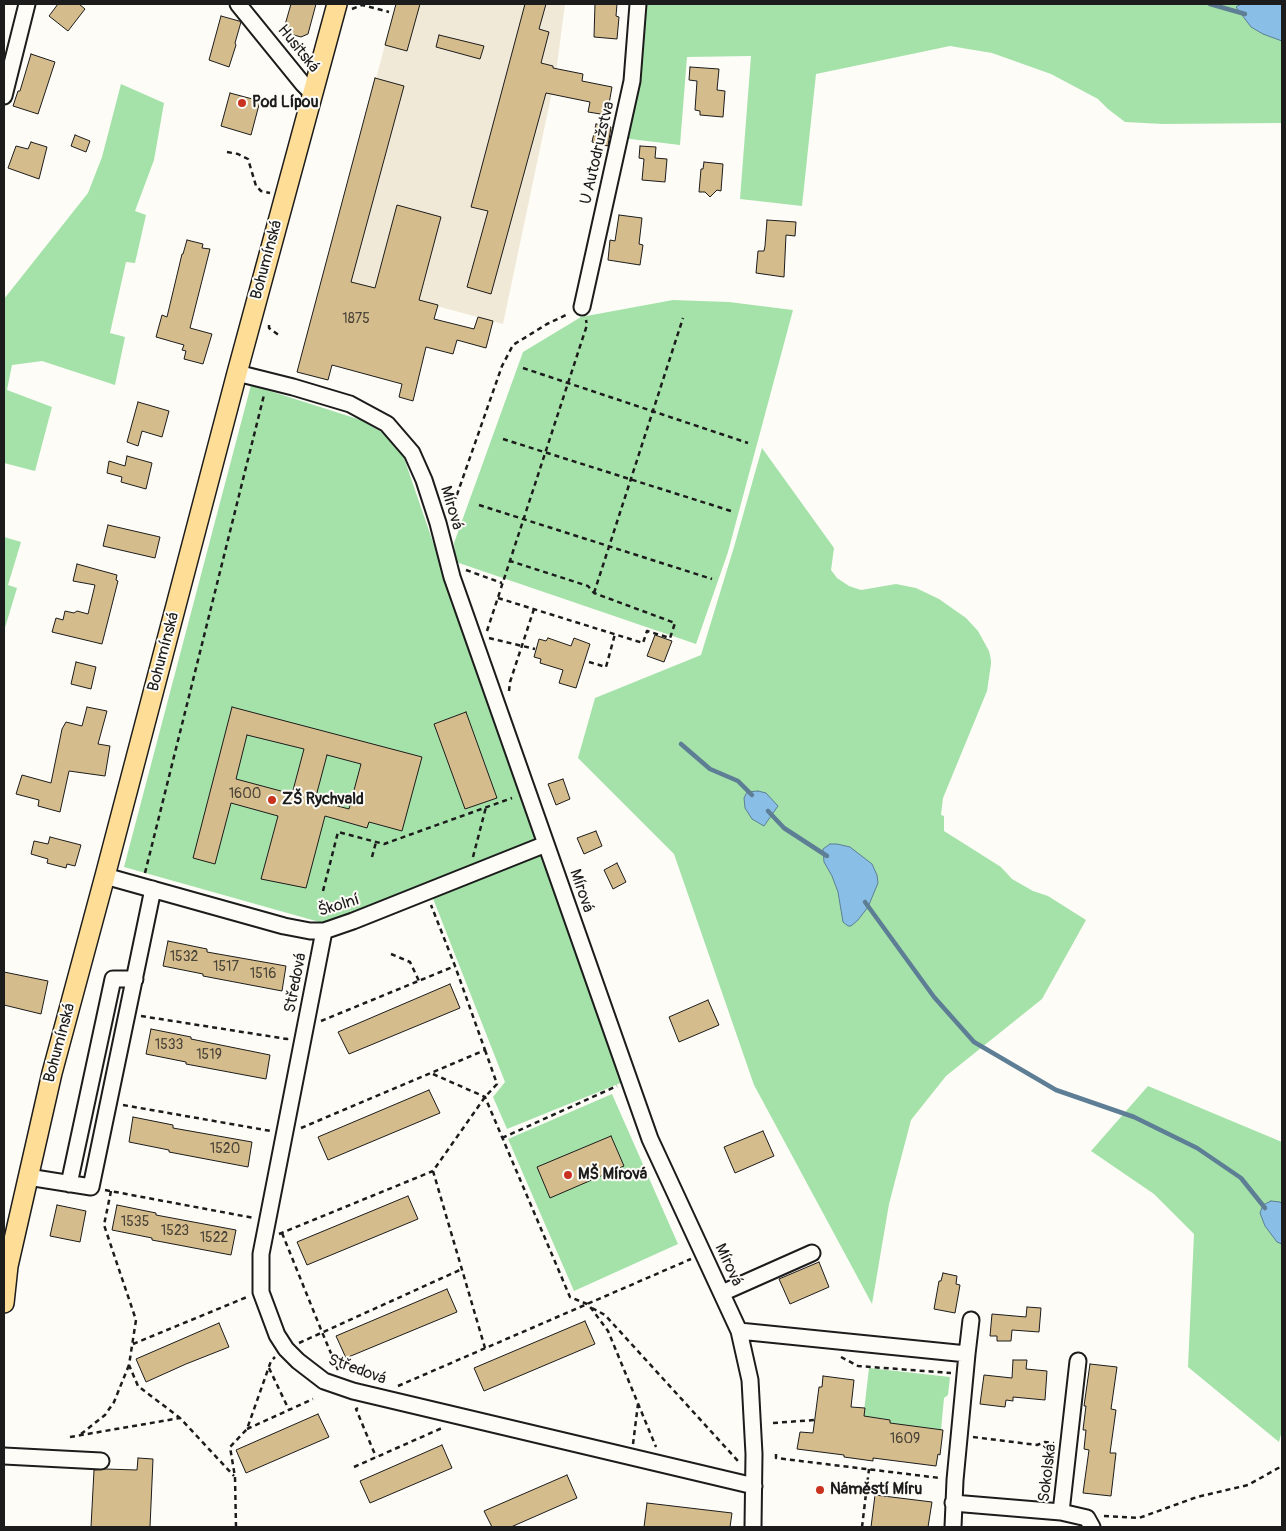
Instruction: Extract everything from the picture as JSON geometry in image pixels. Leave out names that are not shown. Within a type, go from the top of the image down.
[{"type":"main road","name":"Bohumínská","points":[[4,1303],[8,1266],[52,1073],[312,93],[343,7]]},
{"type":"street","points":[[4,96],[27,4]]},
{"type":"street","name":"Husitská","points":[[238,4],[302,84],[312,93]]},
{"type":"street","name":"U Autodružstva","points":[[582,307],[632,81],[638,4]]},
{"type":"street","name":"Mírová","points":[[237,373],[350,404],[387,424],[412,453],[424,480],[438,523],[452,577],[650,1139],[740,1330],[750,1380],[754,1486],[753,1527]]},
{"type":"street","name":"Školní","points":[[105,876],[284,926],[310,931],[324,931],[354,921],[546,844]]},
{"type":"street","points":[[28,1177],[91,1187],[128,1014],[147,888]]},
{"type":"street","name":"Středová","points":[[324,931],[261,1254],[261,1292],[277,1335],[286,1349],[324,1381],[353,1391],[754,1486]]},
{"type":"street","points":[[69,1184],[114,979],[134,979]]},
{"type":"street","points":[[722,1293],[812,1252]]},
{"type":"street","points":[[953,1527],[955,1480],[966,1354],[971,1320]]},
{"type":"street","points":[[740,1330],[966,1354]]},
{"type":"street","name":"Sokolská","points":[[953,1503],[1061,1512],[1078,1361]]},
{"type":"street","points":[[4,1456],[101,1461]]},
{"type":"street","points":[[1061,1512],[1090,1523]]},
{"type":"path","points":[[343,7],[362,6],[389,12]]},
{"type":"path","points":[[226,152],[248,159],[256,186],[261,191],[274,194]]},
{"type":"path","points":[[438,523],[453,506],[502,366],[513,345],[547,324],[582,307]]},
{"type":"path","points":[[594,593],[683,318]]},
{"type":"path","points":[[268,321],[269,328],[280,336]]},
{"type":"path","points":[[535,649],[485,637],[587,325]]},
{"type":"path","points":[[523,368],[748,443]]},
{"type":"path","points":[[147,888],[268,380]]},
{"type":"path","points":[[503,438],[731,511]]},
{"type":"path","points":[[479,505],[712,579]]},
{"type":"path","points":[[498,598],[643,643],[647,631],[670,638],[675,623],[594,593],[588,586],[510,561]]},
{"type":"path","points":[[448,564],[502,583]]},
{"type":"path","points":[[509,691],[510,682],[534,609]]},
{"type":"path","points":[[590,662],[606,666],[615,634]]},
{"type":"path","points":[[323,891],[338,832],[384,844],[512,798]]},
{"type":"path","points":[[471,863],[486,807]]},
{"type":"path","points":[[372,857],[376,842]]},
{"type":"path","points":[[263,1240],[433,1171],[484,1097],[496,1084],[455,966],[426,892]]},
{"type":"path","points":[[391,954],[410,962],[418,981]]},
{"type":"path","points":[[128,1014],[287,1038],[323,1020],[455,966]]},
{"type":"path","points":[[110,1103],[268,1131],[284,1131],[302,1127],[432,1074],[484,1050]]},
{"type":"path","points":[[432,1074],[484,1097],[570,1297],[587,1304],[608,1331],[657,1449],[658,1463]]},
{"type":"path","points":[[502,1138],[629,1081]]},
{"type":"path","points":[[433,1171],[486,1348]]},
{"type":"path","points":[[91,1187],[267,1221]]},
{"type":"path","points":[[80,1435],[105,1415],[114,1402],[129,1365],[133,1344],[136,1320],[104,1225],[111,1191]]},
{"type":"path","points":[[282,1233],[340,1374]]},
{"type":"path","points":[[376,1457],[356,1409],[400,1385],[704,1254]]},
{"type":"path","points":[[247,1429],[271,1361],[286,1349],[462,1269]]},
{"type":"path","points":[[133,1344],[261,1292]]},
{"type":"path","points":[[591,1308],[605,1315],[740,1462]]},
{"type":"path","points":[[840,1357],[858,1366],[965,1374]]},
{"type":"path","points":[[129,1365],[138,1386],[180,1418],[235,1477]]},
{"type":"path","points":[[269,1366],[289,1410]]},
{"type":"path","points":[[236,1527],[235,1477],[230,1447],[247,1429],[313,1399]]},
{"type":"path","points":[[630,1457],[638,1403]]},
{"type":"path","points":[[70,1437],[180,1418]]},
{"type":"path","points":[[773,1423],[815,1420]]},
{"type":"path","points":[[354,1466],[442,1428]]},
{"type":"path","points":[[959,1436],[1037,1445],[1045,1442],[1069,1445]]},
{"type":"path","points":[[776,1454],[776,1458],[955,1480]]},
{"type":"path","points":[[1090,1523],[1095,1516],[1139,1518],[1197,1497],[1248,1485],[1282,1466]]},
{"type":"path","points":[[862,1527],[869,1469]]},
{"type":"shaded area","points":[[396,4],[565,4],[556,73],[503,324],[323,275]]},
{"type":"green space","points":[[643,4],[1282,4],[1282,123],[1163,124],[1125,122],[1098,99],[1051,74],[992,53],[950,46],[816,74],[802,206],[740,199],[751,56],[687,57],[680,145],[622,138]]},
{"type":"green space","points":[[121,84],[164,103],[154,160],[135,211],[146,215],[135,263],[126,262],[110,333],[125,337],[115,385],[42,361],[12,365],[7,390],[52,407],[35,471],[4,463],[4,299],[88,193],[102,157]]},
{"type":"green space","points":[[673,300],[729,302],[793,310],[728,552],[696,644],[456,562],[454,543],[523,352],[581,317]]},
{"type":"green space","points":[[251,385],[361,420],[385,434],[403,455],[535,839],[350,916],[323,923],[124,867]]},
{"type":"green space","points":[[762,448],[834,548],[831,570],[837,578],[849,586],[861,590],[896,584],[916,588],[939,599],[966,618],[978,631],[989,651],[991,660],[987,691],[943,798],[941,815],[944,816],[944,831],[1001,867],[1012,879],[1033,891],[1048,896],[1086,920],[1042,999],[946,1076],[911,1120],[889,1204],[872,1304],[754,1085],[674,854],[578,758],[595,698],[701,655]]},
{"type":"green space","points":[[4,537],[21,542],[8,585],[17,588],[4,631]]},
{"type":"green space","points":[[540,851],[623,1082],[507,1129],[493,1097],[505,1082],[432,896]]},
{"type":"green space","points":[[1148,1086],[1282,1142],[1282,1430],[1279,1442],[1188,1367],[1194,1234],[1154,1194],[1091,1151]]},
{"type":"green space","points":[[612,1094],[678,1244],[574,1291],[508,1139]]},
{"type":"green space","points":[[869,1368],[950,1377],[948,1395],[944,1398],[941,1430],[890,1423],[890,1420],[878,1418],[863,1420]]},
{"type":"water","points":[[1241,4],[1282,4],[1282,41],[1251,27],[1236,7]]},
{"type":"water","points":[[758,791],[766,793],[778,806],[764,826],[752,819],[745,808],[744,798],[747,792]]},
{"type":"water","points":[[830,844],[850,847],[872,864],[877,875],[878,883],[868,907],[851,926],[843,922],[838,892],[824,862],[823,849]]},
{"type":"water","points":[[1271,1201],[1282,1204],[1282,1244],[1277,1242],[1265,1226],[1260,1213],[1263,1205]]},
{"type":"building","points":[[58,4],[79,4],[85,9],[68,31],[49,16]]},
{"type":"building","points":[[291,4],[316,4],[308,34],[301,37],[283,32]]},
{"type":"building","points":[[396,4],[420,4],[407,51],[385,45]]},
{"type":"building","points":[[525,4],[546,4],[539,29],[549,32],[541,63],[553,66],[553,68],[583,74],[582,81],[612,87],[607,115],[588,112],[590,102],[546,93],[491,294],[467,287],[488,211],[471,207]]},
{"type":"building","points":[[595,4],[617,4],[616,16],[619,17],[617,39],[594,37]]},
{"type":"building","points":[[221,16],[241,22],[229,67],[209,60]]},
{"type":"building","points":[[439,35],[484,46],[480,59],[436,47]]},
{"type":"building","points":[[31,54],[55,62],[38,114],[13,106],[18,91],[20,91]]},
{"type":"building","points":[[690,67],[719,69],[717,90],[725,91],[723,117],[700,115],[700,111],[695,110],[697,81],[689,80]]},
{"type":"building","points":[[375,78],[404,86],[351,282],[375,288],[397,205],[441,217],[419,300],[438,305],[434,319],[474,329],[478,317],[493,321],[486,348],[457,340],[453,354],[426,347],[413,401],[399,397],[402,384],[332,365],[328,380],[297,372]]},
{"type":"building","points":[[230,93],[260,101],[251,135],[221,126]]},
{"type":"building","points":[[596,124],[611,127],[608,146],[592,142]]},
{"type":"building","points":[[75,135],[90,141],[86,152],[71,146]]},
{"type":"building","points":[[31,142],[47,147],[39,179],[8,168],[16,146],[28,149]]},
{"type":"building","points":[[640,146],[656,147],[655,158],[667,159],[665,182],[642,180],[644,159],[639,158]]},
{"type":"building","points":[[704,162],[723,164],[721,191],[717,190],[710,197],[705,192],[699,192],[701,169],[703,169]]},
{"type":"building","points":[[619,215],[642,218],[639,244],[643,245],[640,265],[608,260],[610,240],[615,241]]},
{"type":"building","points":[[767,220],[796,222],[795,236],[786,235],[784,277],[756,273],[758,251],[764,251]]},
{"type":"building","points":[[187,240],[203,244],[202,248],[210,249],[190,328],[212,334],[203,364],[184,359],[186,351],[182,350],[184,345],[156,337],[162,315],[167,317]]},
{"type":"building","points":[[138,402],[169,411],[162,437],[142,431],[138,446],[127,442]]},
{"type":"building","points":[[127,456],[152,463],[146,489],[121,482],[122,477],[107,473],[109,461],[125,466]]},
{"type":"building","points":[[108,525],[160,537],[155,558],[103,546]]},
{"type":"building","points":[[77,564],[117,575],[116,580],[118,581],[102,644],[52,632],[56,618],[63,620],[65,611],[74,613],[77,611],[88,614],[95,585],[73,581]]},
{"type":"building","points":[[655,635],[672,641],[664,662],[647,656]]},
{"type":"building","points":[[548,638],[571,646],[574,638],[590,644],[576,688],[559,683],[563,670],[540,663],[541,659],[534,657],[539,639],[546,641]]},
{"type":"building","points":[[76,662],[96,667],[91,689],[71,684]]},
{"type":"building","points":[[87,707],[107,711],[98,744],[110,746],[105,776],[69,771],[60,812],[38,806],[39,800],[16,794],[22,775],[51,783],[62,729],[66,722],[82,726]]},
{"type":"building","points":[[232,707],[422,757],[402,831],[369,822],[367,828],[325,816],[306,888],[261,879],[278,816],[231,803],[215,864],[193,858]],"holes":[[[247,735],[304,749],[292,794],[236,779]],[[327,755],[361,764],[349,809],[315,800]]]},
{"type":"building","points":[[466,712],[497,798],[465,809],[434,724]]},
{"type":"building","points":[[563,779],[570,799],[556,805],[548,784]]},
{"type":"building","points":[[596,831],[602,846],[584,854],[577,838]]},
{"type":"building","points":[[50,837],[81,845],[75,866],[67,864],[66,868],[47,863],[48,859],[31,854],[34,841],[48,844]]},
{"type":"building","points":[[617,863],[626,882],[613,889],[604,870]]},
{"type":"building","points":[[168,941],[207,949],[207,952],[286,966],[282,991],[203,976],[203,974],[163,966]]},
{"type":"building","points":[[4,972],[48,981],[41,1014],[4,1005]]},
{"type":"building","points":[[450,984],[460,1008],[349,1054],[338,1032]]},
{"type":"building","points":[[708,1000],[719,1025],[679,1042],[669,1017]]},
{"type":"building","points":[[151,1029],[270,1055],[266,1079],[186,1064],[186,1062],[146,1054]]},
{"type":"building","points":[[429,1090],[440,1113],[328,1160],[318,1137]]},
{"type":"building","points":[[133,1117],[173,1125],[173,1128],[252,1142],[248,1167],[169,1152],[169,1150],[129,1142]]},
{"type":"building","points":[[763,1131],[774,1156],[735,1173],[724,1147]]},
{"type":"building","points":[[611,1136],[624,1166],[550,1198],[537,1167]]},
{"type":"building","points":[[408,1196],[418,1219],[307,1265],[297,1242]]},
{"type":"building","points":[[57,1205],[86,1211],[80,1242],[50,1236]]},
{"type":"building","points":[[117,1205],[156,1213],[156,1215],[236,1230],[231,1255],[152,1240],[152,1238],[112,1230]]},
{"type":"building","points":[[819,1262],[829,1287],[790,1304],[779,1279]]},
{"type":"building","points":[[943,1273],[957,1276],[956,1284],[960,1285],[955,1313],[934,1309],[939,1281],[941,1281]]},
{"type":"building","points":[[447,1289],[457,1312],[346,1358],[336,1336]]},
{"type":"building","points":[[1027,1307],[1041,1308],[1039,1332],[1012,1330],[1011,1341],[997,1341],[997,1336],[990,1336],[992,1314],[1026,1317]]},
{"type":"building","points":[[585,1321],[595,1344],[484,1391],[474,1368]]},
{"type":"building","points":[[219,1323],[229,1347],[146,1382],[136,1359]]},
{"type":"building","points":[[1013,1360],[1027,1360],[1026,1369],[1047,1371],[1045,1400],[1013,1397],[1013,1401],[1006,1400],[1005,1407],[980,1404],[984,1375],[1012,1378]]},
{"type":"building","points":[[1090,1364],[1117,1367],[1111,1409],[1116,1410],[1110,1453],[1116,1453],[1111,1496],[1083,1493],[1089,1450],[1084,1449],[1086,1430],[1083,1430],[1086,1406],[1084,1406]]},
{"type":"building","points":[[823,1376],[854,1380],[851,1407],[865,1408],[864,1416],[890,1420],[890,1423],[943,1430],[940,1455],[938,1454],[936,1466],[873,1458],[873,1461],[797,1449],[800,1432],[813,1433],[819,1387],[822,1387]]},
{"type":"building","points":[[318,1414],[329,1437],[246,1473],[236,1450]]},
{"type":"building","points":[[442,1445],[452,1468],[370,1503],[360,1481]]},
{"type":"building","points":[[138,1458],[153,1459],[150,1527],[91,1527],[94,1470],[137,1470]]},
{"type":"building","points":[[567,1475],[577,1498],[511,1527],[492,1527],[484,1511]]},
{"type":"building","points":[[875,1495],[932,1502],[928,1527],[871,1527]]},
{"type":"building","points":[[647,1503],[732,1513],[730,1527],[644,1527]]},
{"type":"waterway","points":[[1210,4],[1245,14]]},
{"type":"waterway","points":[[681,744],[710,769],[738,781],[752,795]]},
{"type":"waterway","points":[[768,811],[784,828],[827,856]]},
{"type":"waterway","points":[[865,902],[934,997],[974,1042],[1056,1090],[1134,1117],[1197,1148],[1241,1178],[1265,1208]]},
{"type":"place","name":"Pod Lípou","points":[[242,103]]},
{"type":"place","name":"ZŠ Rychvald","points":[[272,800]]},
{"type":"place","name":"MŠ Mírová","points":[[568,1175]]},
{"type":"place","name":"Náměstí Míru","points":[[820,1490]]}]
